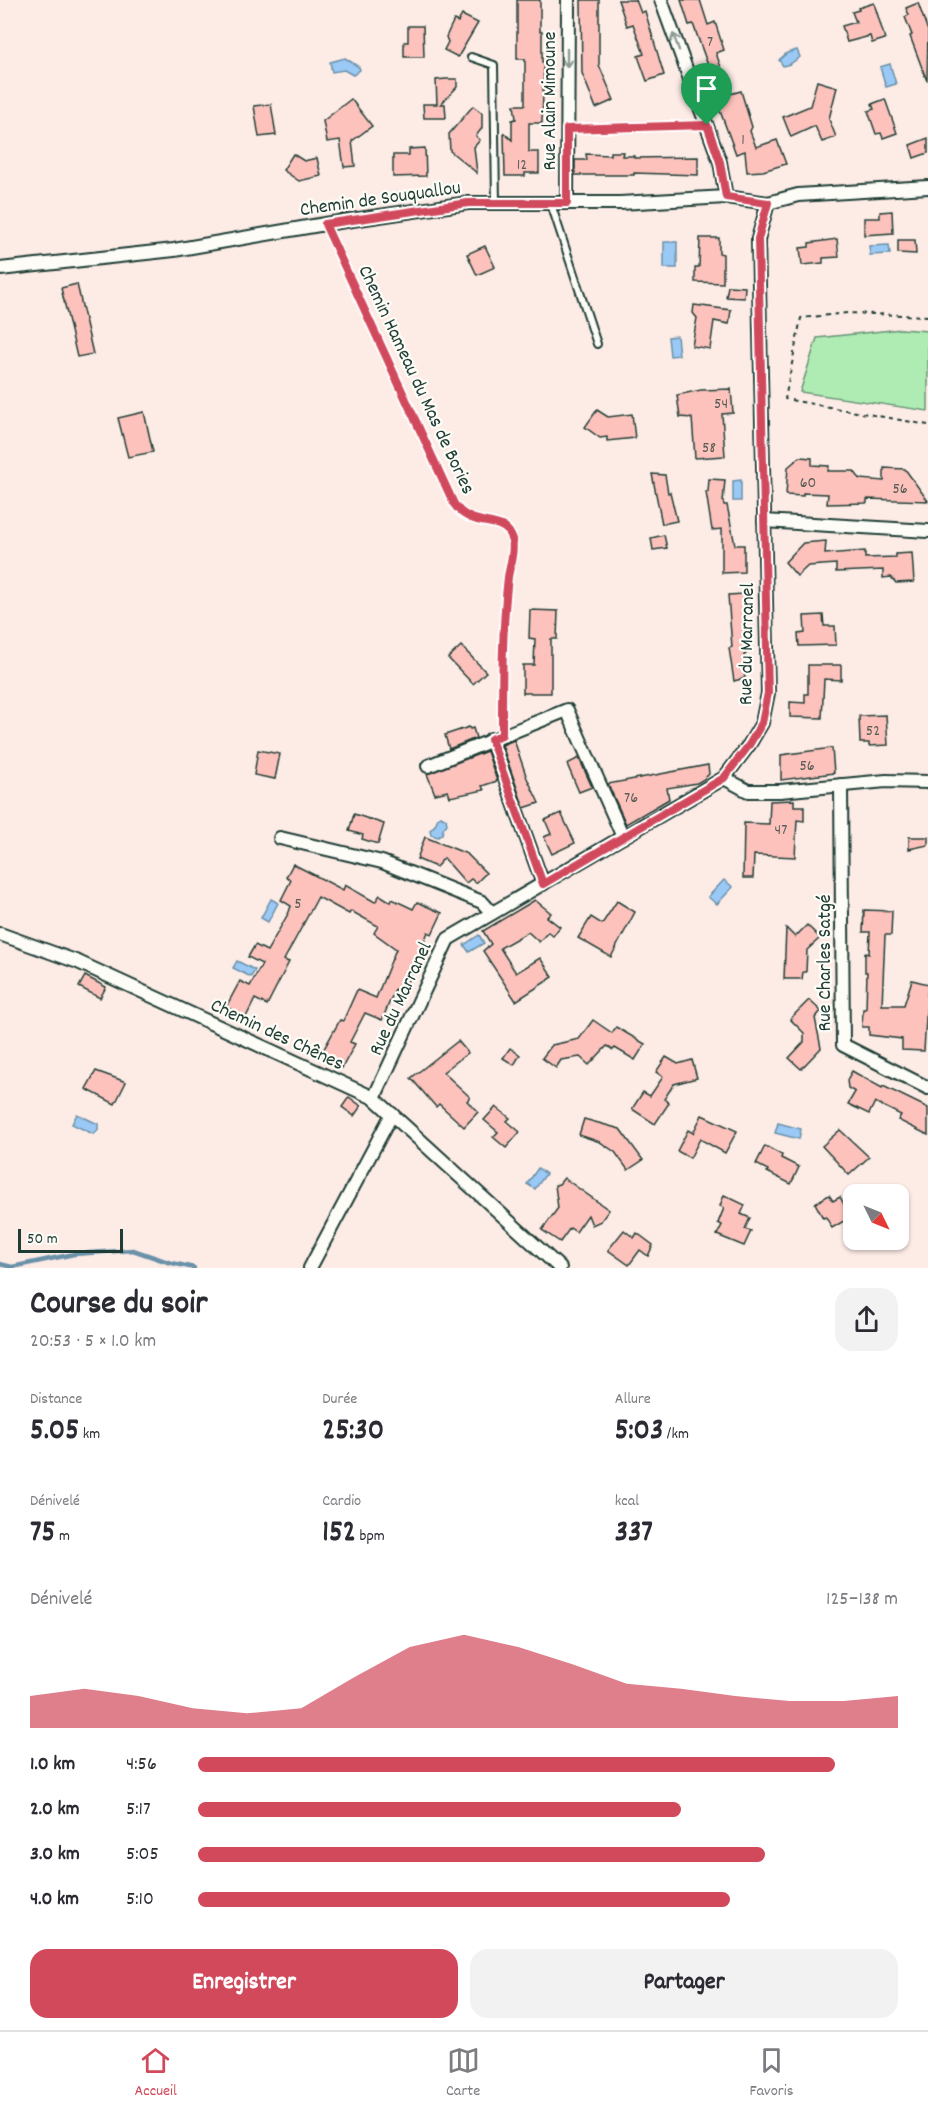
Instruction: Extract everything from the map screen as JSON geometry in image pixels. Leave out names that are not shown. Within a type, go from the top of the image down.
[{"type":"street","name":"Rue Alain Mimoune","points":[[567,203],[568,0]]},
{"type":"street","points":[[661,0],[720,162],[726,197]]},
{"type":"street","points":[[768,203],[798,195],[928,187]]},
{"type":"street","name":"Chemin de Souquallou","points":[[0,269],[174,250],[325,224],[468,203],[567,203],[726,197],[768,203]]},
{"type":"street","name":"Rue du Marranel","points":[[374,1098],[448,939],[724,778],[749,745],[762,723],[768,693],[758,239],[768,203]]},
{"type":"street","points":[[764,521],[928,531]]},
{"type":"street","points":[[428,766],[567,710],[623,837]]},
{"type":"street","points":[[497,737],[543,884]]},
{"type":"street","points":[[724,778],[748,791],[780,791],[886,781],[928,782]]},
{"type":"street","name":"Rue Charles Satgé","points":[[841,785],[843,1045],[928,1088]]},
{"type":"street","points":[[280,838],[382,862],[483,902],[492,913]]},
{"type":"street","name":"Chemin des Chênes","points":[[0,934],[78,962],[374,1098],[560,1268]]},
{"type":"street","points":[[310,1268],[392,1114]]},
{"type":"lane","points":[[471,57],[494,65],[496,203]]},
{"type":"lane","points":[[550,203],[597,344]]},
{"type":"path","points":[[567,129],[707,125]]},
{"type":"path","name":"Chemin Hameau du Mas de Bories","points":[[325,224],[454,504],[459,512],[471,519],[500,525],[509,532],[513,542],[507,593],[497,737]]},
{"type":"path","points":[[928,316],[847,313],[801,318],[785,399],[928,425]]},
{"type":"green space","points":[[901,329],[928,331],[928,411],[800,392],[817,338]]},
{"type":"water","points":[[797,50],[800,57],[783,66],[779,60],[787,53]]},
{"type":"water","points":[[345,58],[360,70],[353,75],[344,70],[332,72],[330,62]]},
{"type":"water","points":[[890,64],[896,84],[886,87],[880,67]]},
{"type":"water","points":[[664,242],[677,242],[677,268],[664,268]]},
{"type":"water","points":[[889,245],[890,254],[870,255],[869,246]]},
{"type":"water","points":[[677,336],[679,355],[670,356],[668,337]]},
{"type":"water","points":[[741,480],[741,501],[733,501],[733,481]]},
{"type":"water","points":[[441,816],[446,819],[447,824],[442,834],[438,837],[431,835],[430,830]]},
{"type":"water","points":[[724,880],[733,887],[717,904],[708,897]]},
{"type":"water","points":[[271,899],[278,903],[268,922],[261,918]]},
{"type":"water","points":[[479,935],[484,943],[469,952],[464,945]]},
{"type":"water","points":[[237,961],[255,970],[251,977],[233,968]]},
{"type":"water","points":[[77,1114],[98,1124],[98,1130],[93,1134],[72,1124]]},
{"type":"water","points":[[778,1123],[801,1129],[799,1139],[775,1133]]},
{"type":"water","points":[[538,1168],[546,1174],[535,1189],[527,1184]]},
{"type":"building","points":[[517,0],[540,0],[542,62],[544,62],[542,123],[529,123],[529,152],[539,152],[539,173],[505,176],[504,133],[512,140],[512,120],[516,119],[514,105],[525,105],[525,59],[517,59]]},
{"type":"building","points":[[581,0],[599,0],[599,65],[614,100],[596,108],[582,73]]},
{"type":"building","points":[[618,0],[636,0],[641,13],[645,11],[664,75],[647,81],[638,56],[644,54],[633,24],[627,26]]},
{"type":"building","points":[[681,0],[700,0],[708,25],[715,22],[724,50],[716,53],[730,94],[741,91],[756,147],[777,140],[786,164],[763,171],[747,172],[745,151],[736,154],[706,73],[710,71],[693,24],[689,25]]},
{"type":"building","points":[[874,3],[885,39],[872,43],[870,36],[847,42],[842,26],[856,22],[852,12]]},
{"type":"building","points":[[918,3],[928,31],[927,81],[905,17],[909,15],[906,8]]},
{"type":"building","points":[[462,15],[478,23],[458,57],[444,50],[448,42],[446,37],[454,20],[458,22]]},
{"type":"building","points":[[408,26],[423,26],[424,57],[404,57],[404,42],[408,42]]},
{"type":"building","points":[[457,79],[457,87],[441,104],[445,104],[446,118],[424,118],[423,104],[437,104],[436,80]]},
{"type":"building","points":[[817,81],[837,87],[829,119],[836,137],[822,142],[815,126],[791,137],[783,117],[810,106]]},
{"type":"building","points":[[351,99],[372,126],[352,141],[355,166],[344,167],[340,140],[327,142],[323,121]]},
{"type":"building","points":[[885,99],[897,133],[883,138],[881,133],[876,134],[868,111],[874,109],[872,104]]},
{"type":"building","points":[[271,104],[276,135],[259,137],[254,106]]},
{"type":"building","points":[[473,106],[482,113],[482,128],[476,136],[480,140],[474,147],[477,173],[450,151],[449,134]]},
{"type":"building","points":[[928,138],[928,153],[914,158],[910,145]]},
{"type":"building","points":[[425,148],[426,176],[393,177],[393,155],[409,155],[409,149]]},
{"type":"building","points":[[610,152],[623,152],[622,156],[634,156],[634,158],[698,157],[698,175],[634,173],[634,175],[575,175],[575,160],[587,160],[586,154],[610,155]]},
{"type":"building","points":[[293,154],[304,161],[317,158],[321,176],[299,181],[283,170]]},
{"type":"building","points":[[892,211],[893,233],[864,235],[864,218],[880,218],[880,212]]},
{"type":"building","points":[[700,238],[719,238],[719,253],[723,254],[723,283],[695,282],[695,267],[699,267]]},
{"type":"building","points":[[837,239],[839,257],[823,258],[823,263],[802,265],[800,248],[809,247],[809,243]]},
{"type":"building","points":[[898,240],[915,240],[916,254],[898,253]]},
{"type":"building","points":[[485,246],[495,267],[477,275],[467,254]]},
{"type":"building","points":[[77,284],[93,354],[77,357],[61,288]]},
{"type":"building","points":[[728,286],[745,287],[744,298],[726,297]]},
{"type":"building","points":[[694,305],[731,310],[729,324],[714,321],[710,349],[692,346],[697,318],[693,313]]},
{"type":"building","points":[[731,389],[733,413],[722,414],[725,456],[695,458],[692,418],[680,417],[677,395],[701,390]]},
{"type":"building","points":[[597,410],[608,417],[632,414],[635,438],[607,441],[607,437],[600,438],[585,427]]},
{"type":"building","points":[[144,412],[153,452],[128,457],[118,418]]},
{"type":"building","points":[[800,457],[812,458],[812,465],[829,466],[828,471],[854,471],[860,479],[884,481],[884,468],[905,469],[928,501],[867,499],[867,503],[827,504],[828,494],[786,495],[788,467]]},
{"type":"building","points":[[652,474],[665,475],[677,521],[662,524]]},
{"type":"building","points":[[709,479],[725,480],[723,502],[727,505],[735,545],[744,545],[744,572],[722,573],[722,529],[712,530],[706,492],[708,492]]},
{"type":"building","points":[[664,535],[667,548],[653,550],[651,538]]},
{"type":"building","points":[[826,541],[825,554],[865,551],[865,558],[896,557],[896,554],[912,553],[914,582],[896,583],[891,577],[883,578],[883,570],[836,572],[836,564],[808,566],[797,576],[785,562],[803,543]]},
{"type":"building","points":[[744,594],[746,621],[743,638],[746,654],[744,655],[745,666],[743,666],[745,678],[734,681],[729,648],[732,647],[728,595]]},
{"type":"building","points":[[530,610],[558,611],[557,639],[551,639],[551,693],[523,693],[523,665],[534,665],[535,639],[529,638]]},
{"type":"building","points":[[823,615],[824,626],[835,626],[836,645],[799,646],[798,634],[805,633],[804,616]]},
{"type":"building","points":[[461,646],[486,672],[473,684],[448,658]]},
{"type":"building","points":[[808,665],[841,665],[841,680],[824,679],[822,718],[790,717],[790,702],[805,703],[805,694],[808,694]]},
{"type":"building","points":[[886,715],[888,745],[869,746],[869,743],[860,743],[859,716]]},
{"type":"building","points":[[469,727],[473,728],[476,738],[449,749],[445,735]]},
{"type":"building","points":[[514,740],[527,778],[539,803],[524,808],[502,745]]},
{"type":"building","points":[[832,748],[834,773],[781,780],[781,755]]},
{"type":"building","points":[[258,750],[280,754],[275,779],[254,775]]},
{"type":"building","points":[[487,751],[497,781],[482,786],[484,790],[450,797],[448,791],[435,794],[427,774]]},
{"type":"building","points":[[579,758],[592,787],[579,792],[567,764]]},
{"type":"building","points":[[708,765],[709,774],[704,779],[697,783],[667,788],[669,799],[626,824],[608,784]]},
{"type":"building","points":[[794,800],[794,806],[804,806],[804,821],[797,820],[795,857],[754,855],[753,878],[743,878],[744,823],[769,824],[770,801]]},
{"type":"building","points":[[561,813],[575,843],[552,854],[544,837],[551,834],[545,820]]},
{"type":"building","points":[[354,814],[384,824],[378,844],[362,839],[363,835],[349,831]]},
{"type":"building","points":[[425,837],[467,854],[486,873],[476,883],[471,879],[466,883],[444,858],[436,867],[417,859]]},
{"type":"building","points":[[909,837],[928,837],[928,845],[909,849]]},
{"type":"building","points":[[293,864],[343,890],[345,885],[375,902],[380,895],[391,902],[392,899],[413,909],[417,902],[442,913],[432,934],[428,932],[403,992],[395,989],[382,1020],[365,1013],[350,1042],[355,1044],[342,1068],[320,1056],[340,1020],[343,1021],[357,990],[376,998],[396,949],[374,933],[378,926],[351,911],[349,914],[318,897],[284,960],[289,962],[267,1005],[255,999],[246,1017],[226,1007],[240,981],[250,986],[262,964],[248,957],[255,945],[267,951],[289,912],[291,906],[281,900],[291,880],[286,877]]},
{"type":"building","points":[[535,900],[551,913],[547,917],[560,927],[553,936],[548,932],[539,942],[528,932],[500,948],[516,973],[540,958],[553,977],[516,1001],[483,951],[491,944],[483,931]]},
{"type":"building","points":[[617,901],[635,912],[611,957],[578,938],[591,917],[602,924]]},
{"type":"building","points":[[864,910],[892,911],[891,935],[885,935],[882,1005],[904,1005],[912,980],[928,984],[924,1051],[902,1050],[902,1039],[869,1035],[869,1027],[862,1027],[863,1009],[866,1009],[865,953],[869,954],[870,932],[863,932]]},
{"type":"building","points":[[807,925],[820,938],[807,950],[806,972],[803,972],[802,979],[784,979],[786,928],[795,937]]},
{"type":"building","points":[[85,976],[106,987],[100,998],[79,987]]},
{"type":"building","points":[[809,1000],[821,1011],[815,1018],[821,1048],[801,1069],[789,1058],[804,1042],[804,1033],[790,1019]]},
{"type":"building","points":[[593,1020],[612,1033],[616,1027],[645,1044],[635,1060],[607,1046],[589,1065],[580,1057],[561,1060],[556,1068],[542,1058],[552,1045],[579,1039]]},
{"type":"building","points":[[458,1041],[468,1053],[443,1072],[470,1097],[467,1101],[478,1112],[464,1127],[439,1104],[436,1107],[411,1078]]},
{"type":"building","points":[[510,1048],[520,1055],[514,1065],[503,1058]]},
{"type":"building","points":[[666,1057],[678,1064],[692,1060],[697,1078],[674,1084],[664,1099],[669,1103],[655,1124],[632,1109],[643,1092],[650,1096],[663,1077],[656,1072]]},
{"type":"building","points":[[96,1071],[126,1082],[115,1104],[86,1089]]},
{"type":"building","points":[[852,1071],[882,1088],[883,1086],[928,1108],[928,1135],[898,1120],[901,1115],[875,1102],[869,1114],[848,1104],[855,1092],[848,1088],[847,1080]]},
{"type":"building","points":[[349,1097],[361,1106],[354,1116],[342,1107]]},
{"type":"building","points":[[496,1107],[510,1118],[507,1121],[520,1132],[506,1148],[493,1137],[498,1132],[484,1120]]},
{"type":"building","points":[[702,1115],[737,1131],[725,1153],[700,1139],[690,1158],[677,1151],[688,1130],[693,1133]]},
{"type":"building","points":[[584,1119],[620,1129],[643,1160],[628,1170],[615,1152],[600,1142],[579,1135]]},
{"type":"building","points":[[840,1130],[869,1157],[849,1175],[822,1146]]},
{"type":"building","points":[[765,1146],[782,1155],[781,1158],[799,1167],[791,1184],[756,1164]]},
{"type":"building","points":[[564,1178],[609,1210],[601,1221],[592,1225],[588,1215],[576,1232],[570,1228],[560,1242],[542,1230],[558,1208],[555,1185]]},
{"type":"building","points":[[724,1195],[745,1205],[741,1214],[750,1218],[745,1229],[751,1231],[744,1246],[717,1235],[722,1225],[718,1223],[724,1208],[720,1206]]},
{"type":"building","points":[[829,1195],[833,1201],[840,1197],[843,1203],[843,1222],[832,1228],[826,1217],[823,1218],[815,1203]]},
{"type":"building","points":[[624,1230],[634,1238],[637,1233],[653,1245],[648,1256],[640,1250],[629,1265],[608,1250]]},
{"type":"waterway","points":[[0,1264],[12,1267],[74,1254],[133,1250],[194,1268]]},
{"type":"route","points":[[707,125],[720,162],[726,197],[768,203],[758,239],[768,693],[762,723],[749,745],[724,778],[543,884],[491,739],[502,735],[502,670],[513,542],[509,532],[500,525],[471,519],[459,512],[454,504],[325,224],[468,203],[567,203],[567,129],[707,125]]}]
